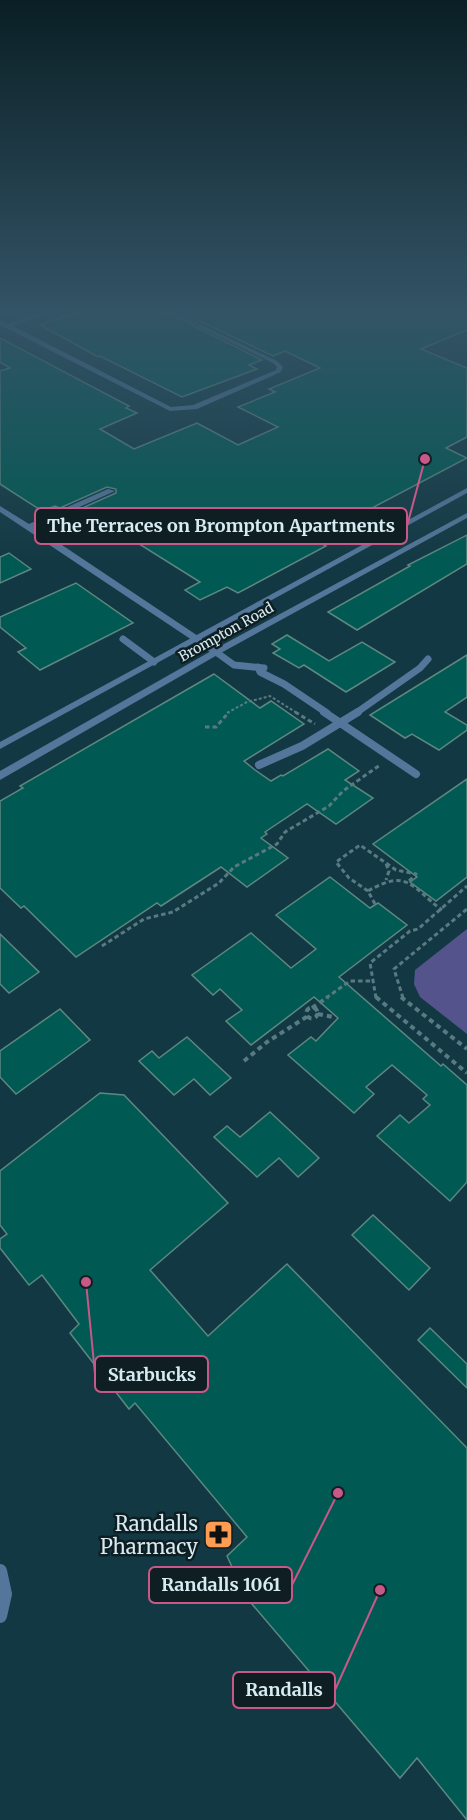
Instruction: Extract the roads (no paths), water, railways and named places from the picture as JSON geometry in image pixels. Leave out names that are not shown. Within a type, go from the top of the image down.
[{"type":"street","points":[[140,396],[170,410],[188,409],[220,396]]},
{"type":"street","name":"Brompton Road","points":[[0,776],[216,652],[430,523],[467,490]]},
{"type":"street","points":[[28,527],[111,491]]},
{"type":"street","points":[[0,508],[216,652]]},
{"type":"street","name":"Brompton Road","points":[[0,746],[197,639],[430,523],[467,515]]},
{"type":"lane","points":[[123,639],[154,662]]},
{"type":"lane","points":[[216,652],[234,665],[258,668],[260,672],[274,678],[416,774]]},
{"type":"lane","points":[[259,765],[290,754],[341,723],[420,668],[428,659]]},
{"type":"lane","points":[[0,1571],[5,1582],[4,1609],[0,1616]]},
{"type":"place","name":"The Terraces on Brompton Apartments","points":[[425,459]]},
{"type":"place","name":"Starbucks","points":[[86,1282]]},
{"type":"place","name":"Randalls 1061","points":[[338,1493]]},
{"type":"place","name":"Randalls Pharmacy","points":[[219,1535]]},
{"type":"place","name":"Randalls","points":[[380,1590]]}]
